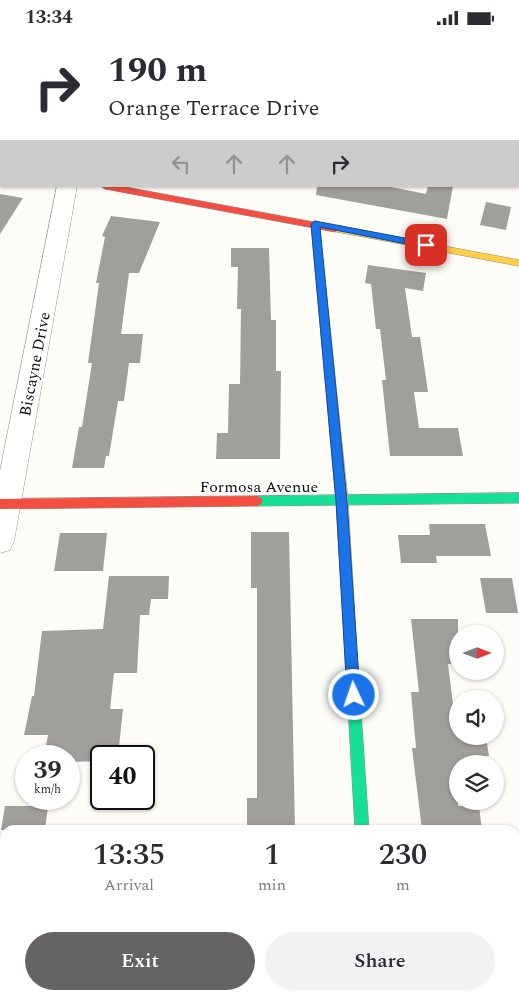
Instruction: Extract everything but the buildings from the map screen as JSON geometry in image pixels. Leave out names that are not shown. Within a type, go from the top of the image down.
[{"type":"street","name":"Biscayne Drive","points":[[0,541],[4,504],[67,187]]},
{"type":"street","points":[[111,187],[519,263]]},
{"type":"street","points":[[315,224],[342,501],[362,825]]},
{"type":"street","name":"Formosa Avenue","points":[[4,504],[519,498]]},
{"type":"traffic: fast","points":[[257,501],[519,498]]},
{"type":"traffic: fast","points":[[351,653],[362,825]]},
{"type":"traffic: slow","points":[[315,224],[342,501],[351,653]]},
{"type":"traffic: slow","points":[[335,229],[519,263]]},
{"type":"traffic: jam","points":[[110,187],[335,229]]},
{"type":"traffic: jam","points":[[0,504],[257,501]]},
{"type":"route","points":[[354,695],[342,501],[315,224],[426,245]]}]
